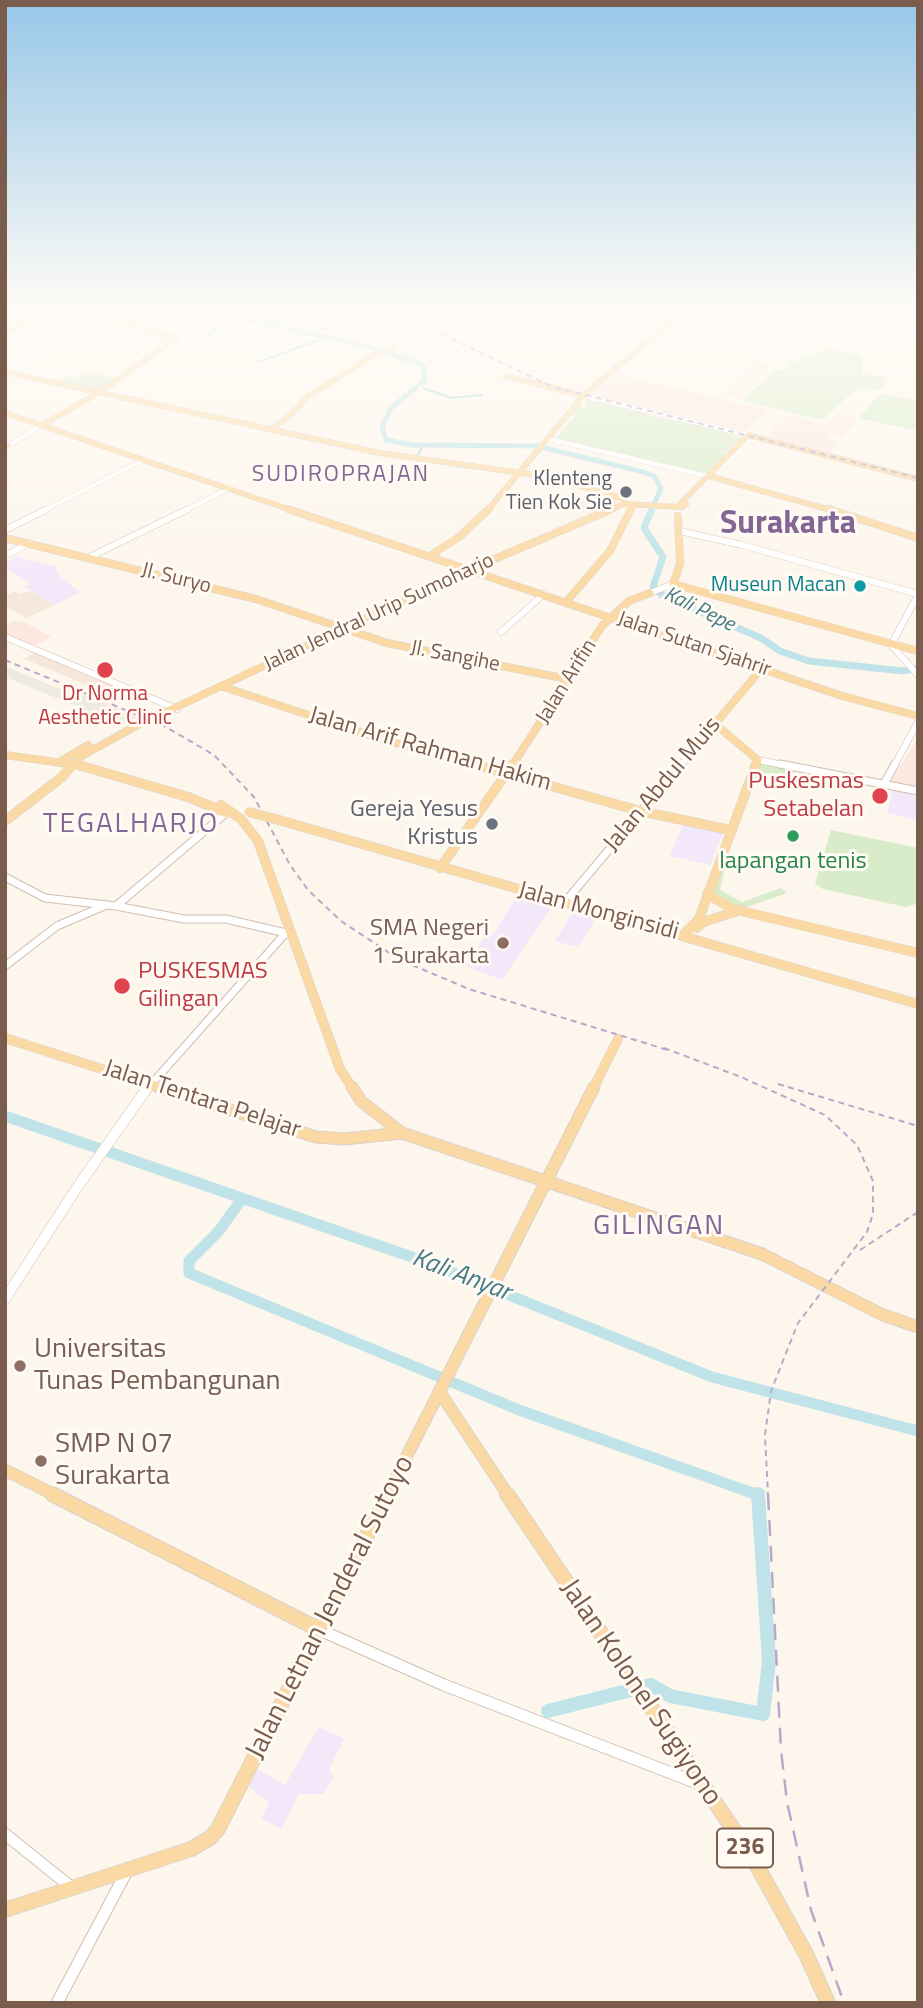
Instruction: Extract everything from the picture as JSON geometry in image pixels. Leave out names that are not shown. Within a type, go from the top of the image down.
[{"type":"main road","points":[[41,426],[85,401]]},
{"type":"main road","points":[[140,401],[380,453],[522,472],[636,504],[681,505],[749,438],[918,480]]},
{"type":"main road","points":[[271,429],[291,415],[304,401]]},
{"type":"main road","points":[[431,555],[464,533],[522,472],[580,401]]},
{"type":"main road","name":"Jalan Sutan Sjahrir","points":[[5,413],[862,702],[918,716]]},
{"type":"main road","points":[[710,477],[799,499],[918,538]]},
{"type":"main road","name":"Jalan Jendral Urip Sumoharjo","points":[[5,821],[62,777],[69,761],[111,738],[472,569],[624,502]]},
{"type":"main road","points":[[567,601],[603,560],[636,504]]},
{"type":"main road","points":[[678,516],[680,564],[673,584],[891,645],[918,650]]},
{"type":"main road","name":"Jl. Suryo","points":[[5,538],[256,599],[345,628]]},
{"type":"main road","name":"Jalan Arifin","points":[[440,868],[533,736],[567,679],[612,616],[629,601],[654,592]]},
{"type":"main road","name":"Jl. Sangihe","points":[[345,628],[410,648],[567,679]]},
{"type":"main road","name":"Jalan Abdul Muis","points":[[715,724],[762,668]]},
{"type":"main road","name":"Jalan Arif Rahman Hakim","points":[[221,686],[378,738],[507,771],[640,811],[730,830]]},
{"type":"main road","points":[[686,936],[701,920],[730,830],[758,760],[715,724]]},
{"type":"main road","points":[[5,753],[69,761],[112,773],[221,809],[244,824],[260,846],[340,1069],[361,1101],[402,1133],[762,1254],[802,1271],[874,1311],[918,1327]]},
{"type":"main road","name":"Jalan Monginsidi","points":[[221,809],[249,812],[279,820],[918,1004]]},
{"type":"main road","points":[[708,894],[726,906],[918,953]]},
{"type":"main road","points":[[701,920],[742,910]]},
{"type":"main road","name":"Jalan Tentara Pelajar","points":[[5,1038],[324,1138],[360,1138],[402,1133]]},
{"type":"main road","name":"Jalan Letnan Jenderal Sutoyo","points":[[5,1910],[191,1849],[210,1838],[218,1829],[618,1039]]},
{"type":"main road","points":[[512,1171],[530,1183],[537,1199]]},
{"type":"main road","name":"Jalan Kolonel Sugiyono","points":[[443,1383],[630,1680],[770,1886],[828,2003]]},
{"type":"main road","points":[[5,1469],[320,1630]]},
{"type":"street","points":[[602,401],[749,438]]},
{"type":"street","points":[[8,446],[41,426]]},
{"type":"street","points":[[544,444],[710,477]]},
{"type":"street","points":[[5,530],[145,459]]},
{"type":"street","points":[[90,557],[230,488]]},
{"type":"street","points":[[678,516],[681,505]]},
{"type":"street","points":[[679,531],[742,544],[918,594],[891,645],[914,671]]},
{"type":"street","points":[[5,556],[29,543]]},
{"type":"street","name":"Jalan Arifin","points":[[654,592],[673,584]]},
{"type":"street","points":[[501,632],[544,594]]},
{"type":"street","points":[[5,637],[173,708]]},
{"type":"street","points":[[884,784],[918,722]]},
{"type":"street","name":"Jalan Abdul Muis","points":[[565,902],[715,724]]},
{"type":"street","points":[[758,760],[918,791]]},
{"type":"street","points":[[5,966],[57,926],[112,905],[221,809]]},
{"type":"street","points":[[5,877],[45,898],[112,905],[184,919],[226,919],[289,932]]},
{"type":"street","points":[[5,1299],[81,1181],[150,1084],[289,932]]},
{"type":"street","points":[[320,1630],[368,1654],[702,1785]]},
{"type":"street","points":[[5,1834],[71,1887]]},
{"type":"street","points":[[57,2003],[128,1869]]},
{"type":"shaded area","points":[[614,401],[728,401],[768,410],[743,432]]},
{"type":"shaded area","points":[[837,414],[858,419],[843,437],[832,434],[828,439],[839,442],[830,452],[766,436],[789,415],[824,426]]},
{"type":"shaded area","points":[[591,491],[617,499],[617,503],[590,514],[564,507]]},
{"type":"shaded area","points":[[17,557],[55,566],[60,577],[80,592],[55,605],[24,587],[31,583],[5,569],[5,562]]},
{"type":"shaded area","points":[[15,591],[19,594],[30,591],[54,605],[26,618],[5,606],[5,596]]},
{"type":"shaded area","points":[[15,620],[52,637],[33,647],[5,634],[5,626]]},
{"type":"shaded area","points":[[37,651],[134,692],[121,699],[24,659]]},
{"type":"shaded area","points":[[5,666],[140,718],[118,723],[5,677]]},
{"type":"shaded area","points":[[918,738],[918,789],[894,784],[891,781]]},
{"type":"shaded area","points":[[893,788],[918,793],[918,820],[887,813]]},
{"type":"shaded area","points":[[684,822],[724,831],[710,865],[670,856]]},
{"type":"shaded area","name":"SMA Negeri 1 Surakarta","points":[[517,895],[552,906],[502,980],[466,966],[487,934],[493,935]]},
{"type":"shaded area","points":[[572,913],[596,919],[578,947],[555,941]]},
{"type":"shaded area","points":[[319,1727],[344,1739],[329,1769],[334,1777],[323,1794],[299,1794],[281,1829],[261,1818],[269,1803],[245,1783],[252,1766],[285,1785]]},
{"type":"green space","points":[[584,401],[600,401],[650,413],[650,416],[707,426],[743,438],[724,453],[729,456],[726,460],[720,460],[705,474],[556,438],[570,422],[567,420],[572,420],[578,413],[569,417],[577,407],[584,405],[579,412],[587,404]]},
{"type":"green space","points":[[745,401],[844,401],[822,420]]},
{"type":"green space","points":[[873,401],[918,401],[918,431],[859,418]]},
{"type":"green space","points":[[759,761],[799,769],[782,781],[750,782]]},
{"type":"green space","points":[[831,830],[918,848],[916,904],[906,907],[823,889],[815,884]]},
{"type":"green space","points":[[718,866],[725,867],[720,890],[742,902],[781,888],[787,893],[741,909],[714,898],[711,883]]},
{"type":"waterway","name":"Kali Pepe","points":[[400,401],[391,408],[382,427],[386,440],[413,445],[537,446],[643,472],[654,476],[661,488],[651,511]]},
{"type":"waterway","points":[[417,456],[423,446]]},
{"type":"waterway","name":"Kali Pepe","points":[[652,509],[644,528],[663,557],[653,587],[662,595],[761,638],[780,651],[809,661],[903,671],[918,668]]},
{"type":"waterway","name":"Kali Anyar","points":[[5,1116],[432,1264],[712,1377],[918,1431]]},
{"type":"waterway","points":[[242,1199],[218,1232],[189,1261],[189,1273],[519,1410],[758,1495]]},
{"type":"waterway","points":[[548,1711],[651,1685],[670,1696],[763,1714],[769,1661],[758,1494]]},
{"type":"railway","points":[[608,401],[918,478]]},
{"type":"railway","points":[[5,660],[164,726],[214,755],[254,797],[290,865],[308,890],[341,921],[400,960],[469,989],[671,1051]]},
{"type":"railway","points":[[664,1048],[741,1077],[825,1115],[857,1145],[873,1181],[873,1214],[867,1232],[798,1323],[771,1391],[765,1435],[768,1495]]},
{"type":"railway","points":[[778,1084],[918,1126]]},
{"type":"railway","points":[[860,1250],[918,1212]]},
{"type":"railway","points":[[768,1494],[781,1750],[787,1802],[811,1910],[844,2003]]},
{"type":"place","name":"Klenteng Tien Kok Sie","points":[[626,492]]},
{"type":"place","name":"Museun Macan","points":[[860,586]]},
{"type":"place","name":"Dr Norma Aesthetic Clinic","points":[[105,670]]},
{"type":"place","name":"Puskesmas Setabelan","points":[[880,796]]},
{"type":"place","name":"Gereja Yesus Kristus","points":[[492,824]]},
{"type":"place","name":"lapangan tenis","points":[[793,836]]},
{"type":"place","name":"SMA Negeri 1 Surakarta","points":[[503,943]]},
{"type":"place","name":"PUSKESMAS Gilingan","points":[[122,986]]},
{"type":"place","name":"Universitas Tunas Pembangunan","points":[[20,1366]]},
{"type":"place","name":"SMP N 07 Surakarta","points":[[41,1461]]},
{"type":"district","name":"SUDIROPRAJAN","points":[[341,475]]},
{"type":"district","name":"Surakarta","points":[[788,525]]},
{"type":"district","name":"TEGALHARJO","points":[[131,825]]},
{"type":"district","name":"GILINGAN","points":[[659,1227]]}]
